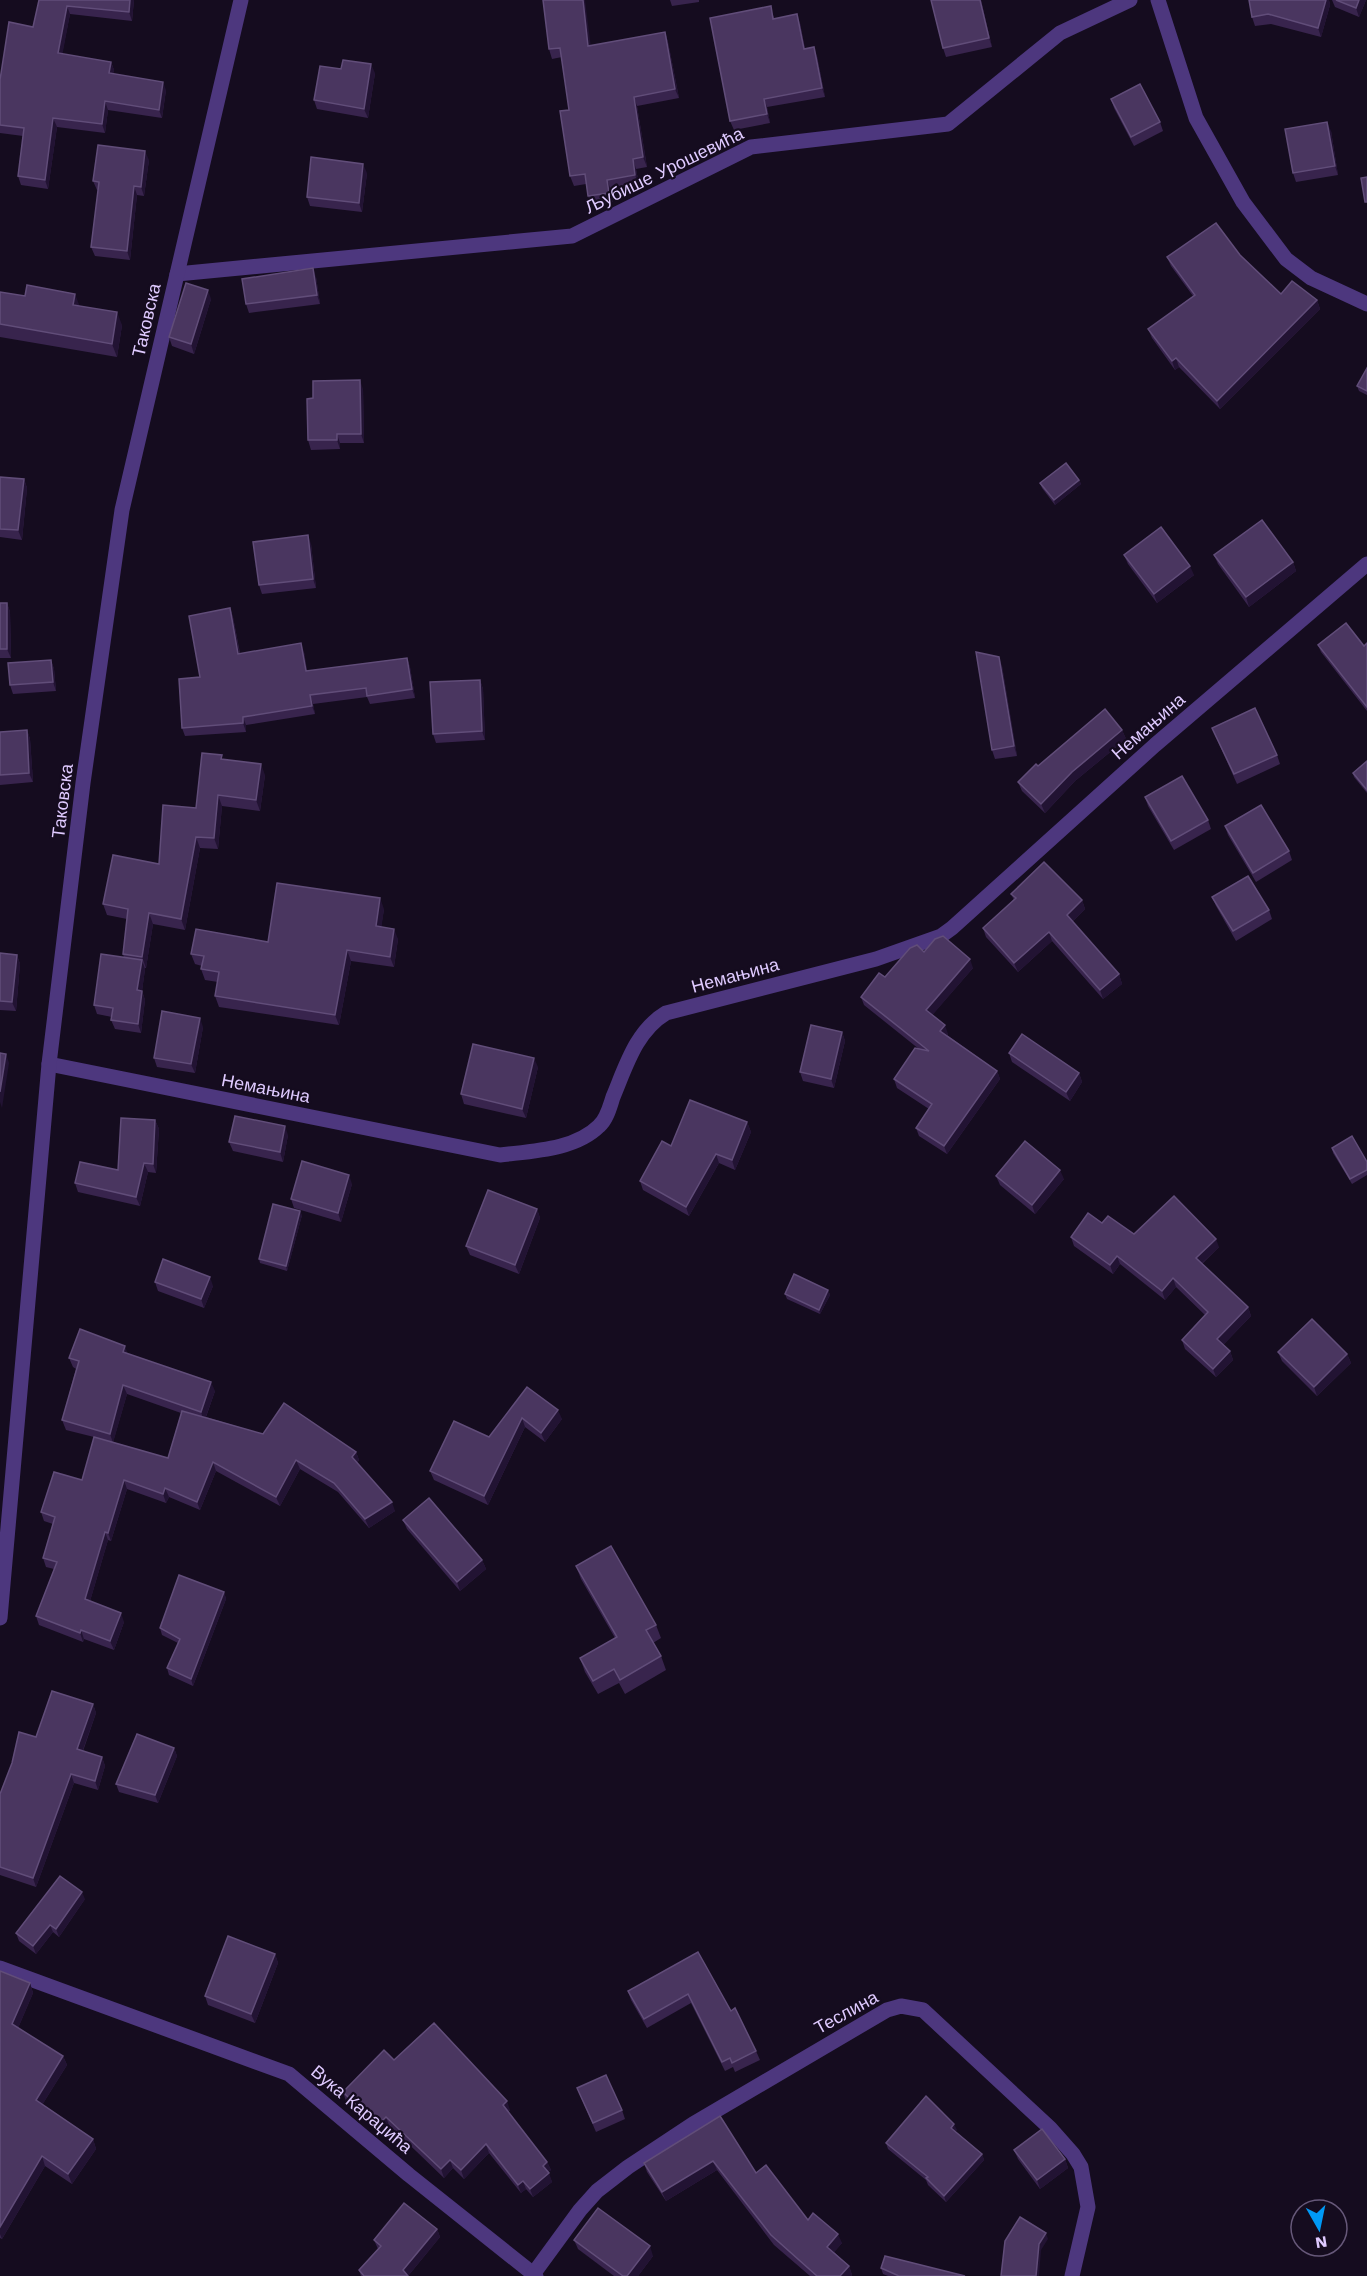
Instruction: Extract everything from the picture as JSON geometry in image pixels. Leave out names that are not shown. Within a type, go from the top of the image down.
[{"type":"street","name":"Таковска","points":[[0,1618],[49,1064],[83,783],[122,510],[241,0]]},
{"type":"street","name":"Љубише Урошевића","points":[[177,274],[572,236],[751,147],[948,124],[1060,33],[1130,0]]},
{"type":"street","points":[[1158,0],[1196,118],[1243,202],[1286,259],[1311,278],[1367,304]]},
{"type":"street","name":"Немањина","points":[[49,1064],[500,1155],[561,1145],[586,1135],[600,1125],[630,1056],[654,1020],[666,1013],[876,959],[947,932],[1155,745],[1367,564]]},
{"type":"street","name":"Вука Караџића","points":[[0,1968],[290,2074],[409,2175],[535,2274]]},
{"type":"street","name":"Теслина","points":[[535,2274],[580,2210],[597,2191],[628,2167],[693,2124],[887,2010],[913,2006],[923,2010],[1050,2128],[1073,2154],[1081,2167],[1088,2207],[1072,2276]]},
{"type":"building","points":[[39,0],[130,0],[129,12],[67,6],[58,53],[111,62],[109,73],[163,82],[159,110],[105,101],[102,124],[53,118],[45,180],[18,176],[24,128],[0,125],[0,80],[9,22],[33,27]]},
{"type":"building","points":[[543,0],[583,0],[588,46],[665,32],[675,89],[634,97],[643,157],[633,159],[635,175],[607,180],[609,193],[588,196],[585,174],[570,176],[560,111],[569,110],[560,48],[549,49]]},
{"type":"building","points":[[931,0],[980,0],[989,38],[943,48]]},
{"type":"building","points":[[1249,0],[1326,0],[1318,28],[1268,14],[1252,17]]},
{"type":"building","points":[[1336,0],[1359,0],[1356,8]]},
{"type":"building","points":[[771,6],[773,19],[797,14],[804,49],[814,47],[822,88],[764,99],[767,114],[730,121],[710,18]]},
{"type":"building","points":[[343,60],[371,64],[364,109],[314,100],[320,66],[341,69]]},
{"type":"building","points":[[1140,84],[1160,122],[1131,137],[1111,99]]},
{"type":"building","points":[[1327,122],[1335,166],[1293,173],[1285,129]]},
{"type":"building","points":[[98,145],[145,151],[141,187],[134,186],[127,251],[91,247],[99,182],[93,181]]},
{"type":"building","points":[[311,157],[363,164],[359,203],[307,197]]},
{"type":"building","points":[[1367,177],[1367,202],[1365,202],[1361,178]]},
{"type":"building","points":[[1216,223],[1240,255],[1281,294],[1292,281],[1317,300],[1217,401],[1176,358],[1172,361],[1148,329],[1195,295],[1167,257]]},
{"type":"building","points":[[313,268],[317,295],[246,304],[242,279]]},
{"type":"building","points":[[186,283],[208,290],[191,344],[169,337]]},
{"type":"building","points":[[27,285],[75,294],[73,305],[117,312],[112,344],[0,324],[0,292],[25,296]]},
{"type":"building","points":[[1367,368],[1367,391],[1357,386]]},
{"type":"building","points":[[360,380],[361,434],[337,434],[337,440],[308,440],[307,399],[313,398],[313,381]]},
{"type":"building","points":[[1066,463],[1079,480],[1054,500],[1040,483]]},
{"type":"building","points":[[0,477],[24,479],[18,530],[0,529]]},
{"type":"building","points":[[1262,520],[1293,562],[1246,597],[1214,555]]},
{"type":"building","points":[[1161,527],[1190,566],[1154,594],[1124,555]]},
{"type":"building","points":[[308,535],[313,579],[259,585],[253,542]]},
{"type":"building","points":[[0,603],[7,603],[7,649],[0,649]]},
{"type":"building","points":[[230,608],[238,654],[301,643],[306,671],[407,658],[412,689],[367,696],[366,688],[310,695],[312,706],[243,717],[243,723],[182,728],[179,679],[200,677],[189,616]]},
{"type":"building","points":[[1346,623],[1364,646],[1367,643],[1367,707],[1318,645]]},
{"type":"building","points":[[976,652],[999,657],[1014,746],[992,750]]},
{"type":"building","points":[[51,660],[53,682],[10,685],[8,663]]},
{"type":"building","points":[[480,680],[482,731],[433,734],[430,682]]},
{"type":"building","points":[[1255,708],[1277,755],[1234,774],[1212,728]]},
{"type":"building","points":[[1105,709],[1122,730],[1072,772],[1041,804],[1018,782],[1036,764],[1038,766]]},
{"type":"building","points":[[27,730],[29,773],[0,775],[0,732]]},
{"type":"building","points":[[202,753],[222,755],[221,759],[261,764],[256,800],[218,795],[214,838],[196,837],[181,919],[149,913],[142,957],[123,954],[128,909],[103,904],[113,855],[159,864],[163,805],[196,808]]},
{"type":"building","points":[[1367,761],[1367,790],[1353,773]]},
{"type":"building","points":[[1182,776],[1208,820],[1171,841],[1145,797]]},
{"type":"building","points":[[1261,805],[1289,851],[1253,873],[1225,826]]},
{"type":"building","points":[[1044,862],[1082,900],[1067,915],[1119,974],[1100,990],[1049,932],[1014,963],[983,928],[1016,898],[1011,894]]},
{"type":"building","points":[[1248,876],[1269,910],[1233,931],[1212,897]]},
{"type":"building","points":[[277,883],[380,898],[376,926],[394,929],[390,957],[347,950],[335,1015],[215,996],[219,972],[201,969],[204,956],[191,954],[196,929],[268,942]]},
{"type":"building","points":[[943,936],[970,959],[926,1010],[945,1025],[940,1031],[997,1071],[944,1146],[916,1128],[932,1104],[894,1079],[915,1048],[929,1051],[861,997],[879,973],[885,977],[910,948],[917,945],[924,952],[935,939]]},
{"type":"building","points":[[0,953],[17,955],[12,1002],[0,1001]]},
{"type":"building","points":[[101,954],[142,960],[137,990],[142,991],[138,1024],[111,1020],[113,1008],[94,1005]]},
{"type":"building","points":[[162,1011],[200,1018],[191,1064],[154,1058]]},
{"type":"building","points":[[811,1025],[842,1032],[831,1079],[800,1072]]},
{"type":"building","points":[[1022,1034],[1079,1073],[1066,1092],[1009,1053]]},
{"type":"building","points":[[473,1044],[534,1058],[522,1109],[461,1094]]},
{"type":"building","points":[[0,1053],[6,1054],[0,1092]]},
{"type":"building","points":[[690,1100],[747,1122],[732,1160],[716,1154],[686,1207],[640,1181],[662,1141],[671,1146]]},
{"type":"building","points":[[235,1116],[285,1126],[280,1152],[229,1142]]},
{"type":"building","points":[[121,1118],[155,1120],[153,1164],[144,1163],[136,1197],[75,1183],[80,1162],[118,1170]]},
{"type":"building","points":[[1352,1136],[1367,1162],[1367,1170],[1350,1179],[1332,1148]]},
{"type":"building","points":[[1025,1141],[1060,1170],[1032,1205],[996,1176]]},
{"type":"building","points":[[302,1161],[349,1175],[338,1213],[291,1199]]},
{"type":"building","points":[[488,1190],[537,1209],[515,1265],[466,1246]]},
{"type":"building","points":[[1174,1196],[1216,1239],[1196,1258],[1248,1307],[1217,1339],[1230,1351],[1213,1369],[1182,1340],[1208,1312],[1173,1278],[1162,1291],[1117,1256],[1110,1265],[1071,1237],[1088,1213],[1102,1223],[1108,1216],[1134,1234]]},
{"type":"building","points":[[273,1204],[300,1211],[286,1266],[259,1259]]},
{"type":"building","points":[[163,1259],[210,1277],[201,1299],[155,1282]]},
{"type":"building","points":[[794,1274],[828,1290],[819,1310],[785,1294]]},
{"type":"building","points":[[1312,1319],[1347,1354],[1314,1387],[1278,1352]]},
{"type":"building","points":[[80,1329],[125,1346],[123,1352],[211,1382],[201,1412],[123,1385],[110,1434],[62,1420],[79,1361],[69,1358]]},
{"type":"building","points":[[527,1387],[558,1410],[541,1433],[522,1418],[484,1496],[430,1471],[454,1421],[489,1437]]},
{"type":"building","points":[[284,1403],[356,1452],[352,1457],[392,1502],[365,1519],[334,1483],[296,1460],[276,1497],[213,1462],[197,1502],[165,1488],[163,1494],[124,1480],[108,1533],[105,1532],[85,1599],[121,1613],[110,1641],[81,1630],[80,1633],[36,1616],[57,1562],[43,1558],[55,1517],[41,1512],[54,1472],[82,1480],[94,1437],[168,1458],[182,1411],[263,1434]]},
{"type":"building","points":[[429,1498],[482,1560],[457,1582],[403,1520]]},
{"type":"building","points":[[611,1546],[656,1625],[646,1630],[661,1656],[620,1680],[614,1669],[593,1681],[580,1658],[617,1637],[576,1566]]},
{"type":"building","points":[[179,1575],[224,1592],[191,1679],[167,1668],[180,1639],[160,1628]]},
{"type":"building","points":[[52,1691],[93,1704],[77,1749],[102,1757],[95,1781],[71,1774],[33,1878],[0,1867],[0,1794],[12,1763],[19,1732],[36,1737]]},
{"type":"building","points":[[137,1734],[174,1748],[155,1795],[116,1784]]},
{"type":"building","points":[[60,1876],[82,1892],[56,1929],[50,1925],[33,1946],[16,1933]]},
{"type":"building","points":[[228,1936],[275,1954],[251,2014],[205,1996]]},
{"type":"building","points":[[698,1952],[731,2011],[735,2008],[756,2051],[732,2063],[730,2058],[722,2062],[688,1994],[644,2019],[628,1991]]},
{"type":"building","points":[[0,1971],[30,1983],[12,2024],[63,2056],[36,2100],[93,2139],[68,2174],[42,2156],[0,2227]]},
{"type":"building","points":[[434,2023],[507,2101],[503,2105],[547,2162],[543,2166],[549,2173],[530,2189],[523,2181],[518,2185],[486,2144],[461,2170],[450,2160],[441,2169],[386,2117],[377,2126],[343,2092],[384,2050],[394,2060]]},
{"type":"building","points":[[606,2075],[622,2110],[593,2123],[577,2088]]},
{"type":"building","points":[[926,2096],[954,2124],[951,2128],[982,2154],[944,2196],[926,2178],[928,2177],[886,2143]]},
{"type":"building","points":[[720,2116],[756,2173],[766,2165],[808,2220],[813,2213],[838,2234],[827,2247],[849,2266],[840,2276],[817,2276],[771,2235],[713,2161],[662,2192],[644,2163]]},
{"type":"building","points":[[1042,2129],[1065,2159],[1037,2180],[1014,2150]]},
{"type":"building","points":[[404,2203],[437,2229],[403,2270],[408,2276],[364,2276],[359,2270],[381,2246],[374,2240]]},
{"type":"building","points":[[598,2208],[650,2246],[627,2276],[623,2276],[574,2240]]},
{"type":"building","points":[[1020,2217],[1046,2233],[1039,2244],[1036,2276],[1001,2276],[1005,2241]]},
{"type":"building","points":[[885,2256],[965,2276],[899,2276],[881,2268]]}]
